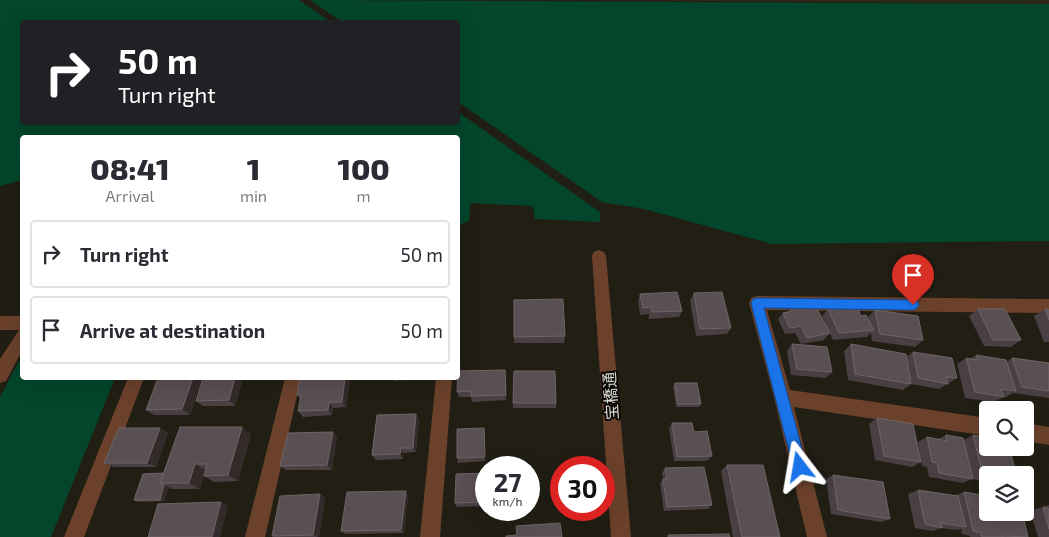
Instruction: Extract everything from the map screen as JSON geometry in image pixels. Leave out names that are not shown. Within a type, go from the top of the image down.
[{"type":"street","name":"宝橋通","points":[[599,256],[621,537]]},
{"type":"street","points":[[817,537],[783,397],[757,303],[1049,306]]},
{"type":"street","points":[[0,323],[20,323]]},
{"type":"street","points":[[0,375],[20,340]]},
{"type":"street","points":[[74,537],[135,380]]},
{"type":"street","points":[[255,537],[294,380]]},
{"type":"street","points":[[430,537],[444,380]]},
{"type":"street","points":[[783,397],[979,426]]},
{"type":"street","points":[[1034,434],[1049,436]]},
{"type":"shaded area","points":[[575,0],[1049,0],[1049,4]]},
{"type":"green space","points":[[0,0],[299,0],[328,20],[20,20],[20,125],[460,125],[460,113],[600,212],[600,222],[535,219],[533,206],[470,203],[469,221],[460,224],[460,135],[20,135],[20,181],[0,186]]},
{"type":"green space","points":[[310,0],[1049,4],[1049,241],[772,244],[644,209],[602,202],[460,103],[460,20],[339,20]]},
{"type":"green space","points":[[20,360],[20,380],[114,380],[51,537],[0,537],[0,397]]},
{"type":"building","points":[[677,292],[682,311],[652,312],[651,307],[643,308],[640,294]]},
{"type":"building","points":[[722,292],[731,328],[700,329],[694,293]]},
{"type":"building","points":[[563,299],[565,336],[514,337],[514,300]]},
{"type":"building","points":[[815,305],[830,333],[807,338],[801,326],[790,328],[783,313],[792,311],[791,309]]},
{"type":"building","points":[[857,307],[861,316],[866,315],[874,330],[839,333],[828,309]]},
{"type":"building","points":[[978,309],[1005,309],[1021,340],[993,340]]},
{"type":"building","points":[[1045,309],[1049,310],[1049,320]]},
{"type":"building","points":[[875,310],[918,316],[923,340],[880,334]]},
{"type":"building","points":[[792,344],[827,347],[832,372],[797,369]]},
{"type":"building","points":[[851,344],[906,354],[911,384],[855,374]]},
{"type":"building","points":[[913,352],[952,358],[957,378],[946,377],[948,384],[918,378]]},
{"type":"building","points":[[976,355],[1006,360],[1016,391],[1001,389],[1004,397],[975,392],[966,358],[978,360]]},
{"type":"building","points":[[1012,358],[1049,363],[1049,391],[1022,387]]},
{"type":"building","points":[[505,370],[506,395],[471,396],[471,391],[457,392],[460,371]]},
{"type":"building","points":[[514,371],[555,371],[556,403],[513,403]]},
{"type":"building","points":[[157,380],[192,380],[182,409],[146,410]]},
{"type":"building","points":[[202,380],[234,380],[229,400],[196,401]]},
{"type":"building","points":[[300,380],[345,380],[342,402],[329,402],[328,410],[298,411],[301,395],[297,395]]},
{"type":"building","points":[[675,383],[697,383],[701,404],[678,404]]},
{"type":"building","points":[[416,414],[413,448],[401,448],[400,454],[372,455],[377,415]]},
{"type":"building","points":[[877,418],[913,424],[921,462],[884,456]]},
{"type":"building","points":[[672,423],[692,423],[694,432],[707,431],[712,456],[677,457]]},
{"type":"building","points":[[180,427],[242,427],[228,475],[204,476],[207,464],[195,464],[189,483],[160,483]]},
{"type":"building","points":[[119,428],[160,428],[147,463],[104,463]]},
{"type":"building","points":[[484,428],[485,456],[457,458],[457,429]]},
{"type":"building","points":[[333,432],[327,465],[280,466],[288,433]]},
{"type":"building","points":[[946,435],[963,438],[973,479],[939,473],[937,463],[932,462],[927,437],[947,441]]},
{"type":"building","points":[[973,435],[979,436],[979,456],[1011,456],[1014,466],[981,466]]},
{"type":"building","points":[[727,465],[763,465],[780,537],[742,537]]},
{"type":"building","points":[[704,467],[712,505],[667,507],[663,479],[667,479],[665,468]]},
{"type":"building","points":[[163,473],[160,483],[164,485],[160,500],[134,500],[143,474]]},
{"type":"building","points":[[475,473],[475,502],[455,503],[456,474]]},
{"type":"building","points":[[833,475],[883,482],[890,519],[838,510]]},
{"type":"building","points":[[918,490],[958,496],[966,527],[941,523],[942,528],[925,524]]},
{"type":"building","points":[[406,491],[401,530],[341,531],[347,492]]},
{"type":"building","points":[[964,492],[979,494],[979,521],[1024,521],[1028,537],[982,537],[981,533],[973,531]]},
{"type":"building","points":[[320,494],[313,535],[272,536],[280,496]]},
{"type":"building","points":[[221,502],[212,537],[148,537],[158,504]]},
{"type":"building","points":[[1043,507],[1049,509],[1049,529]]},
{"type":"building","points":[[560,523],[562,537],[506,537],[517,535],[516,526]]},
{"type":"building","points":[[729,534],[730,537],[668,537],[668,535]]},
{"type":"route","points":[[800,467],[757,303],[913,305]]}]
